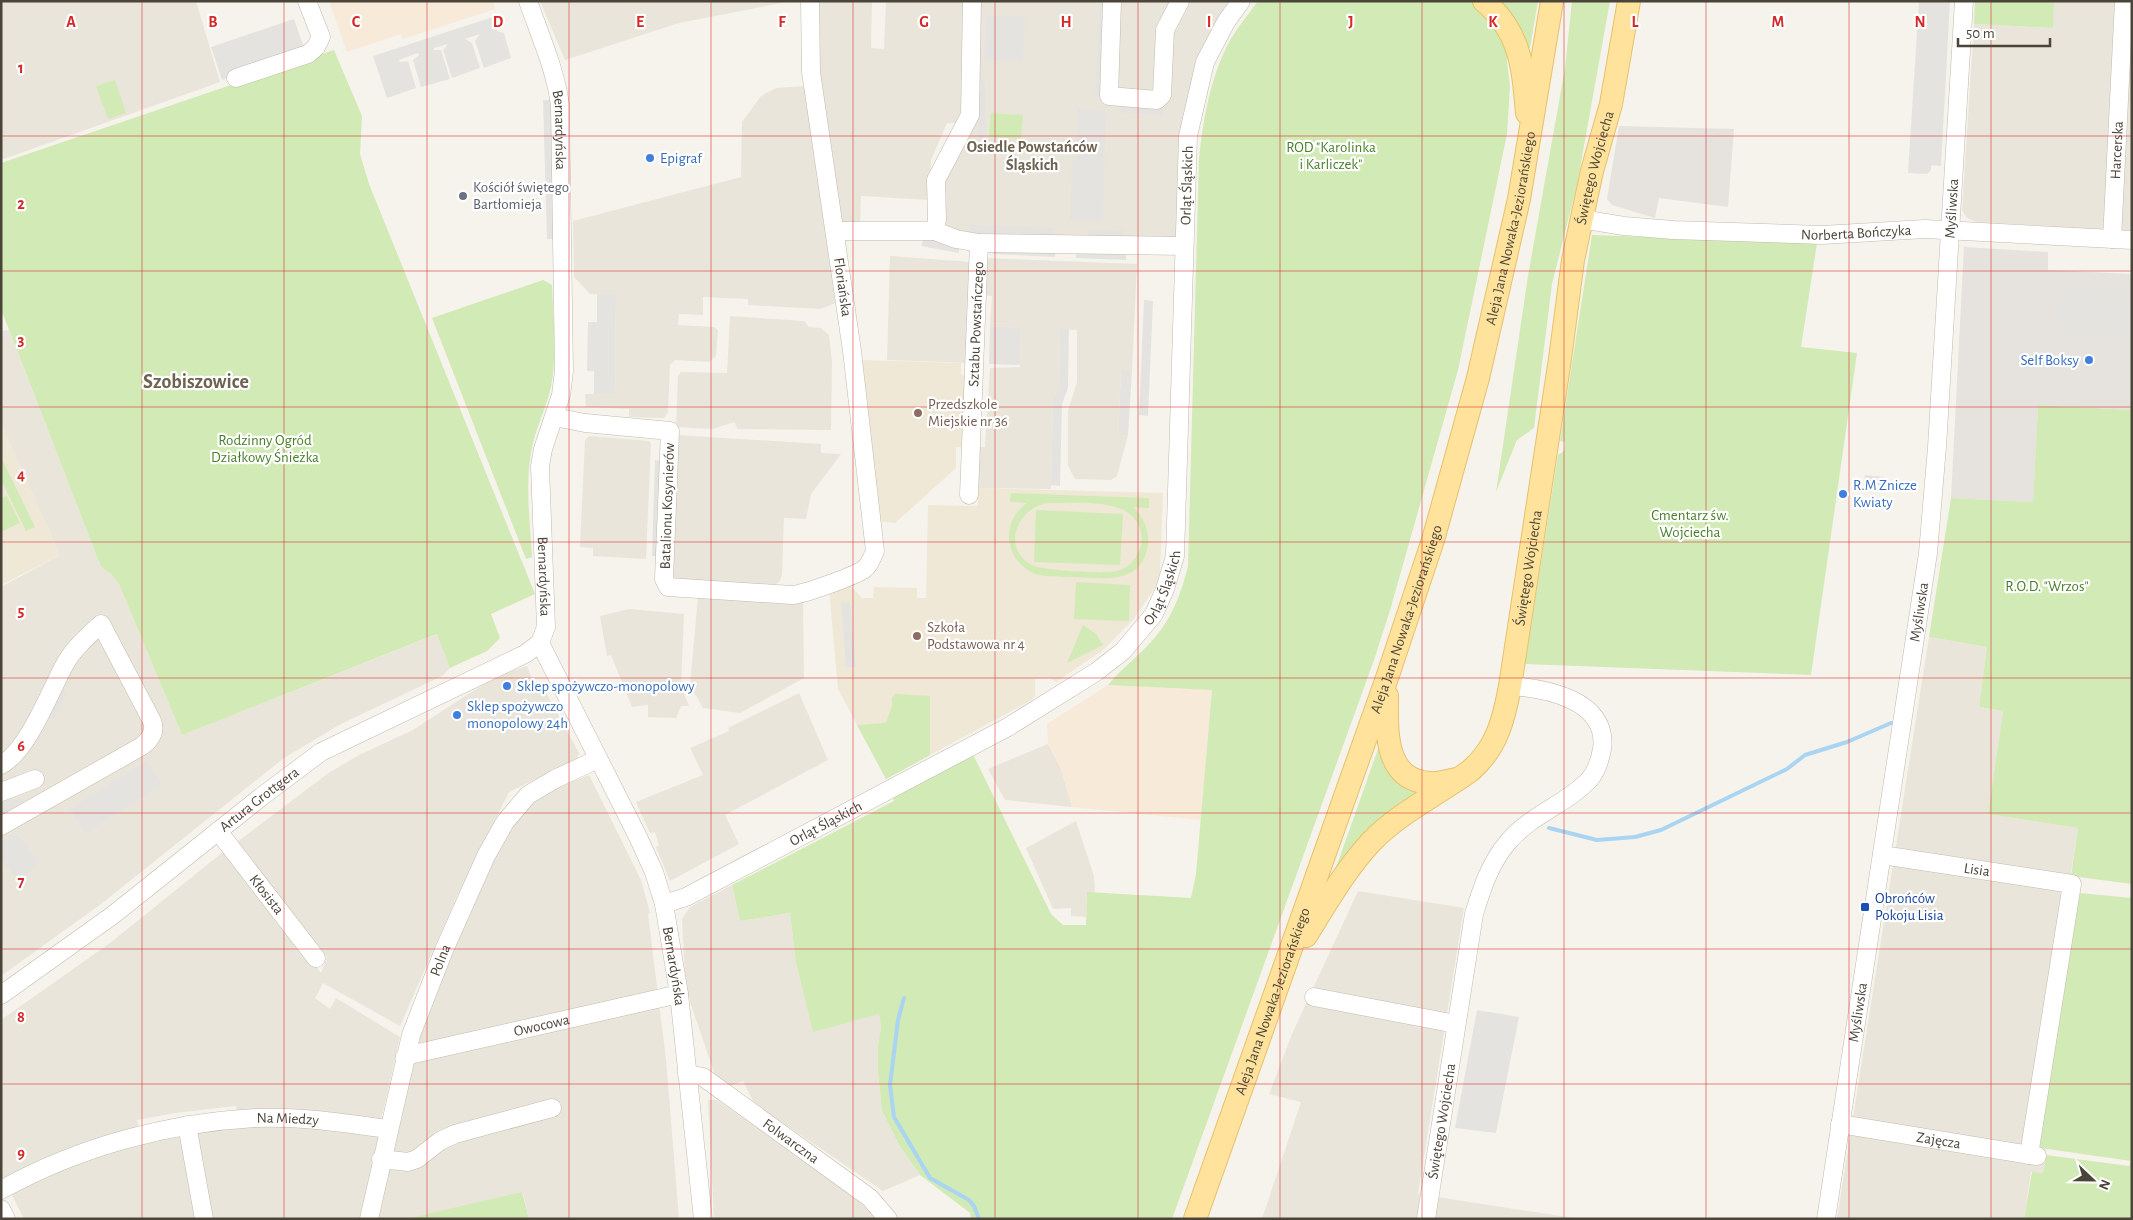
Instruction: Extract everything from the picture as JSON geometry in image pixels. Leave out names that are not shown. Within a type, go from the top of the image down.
[{"type":"main road","points":[[1484,1],[1497,12],[1511,33],[1522,64],[1529,143]]},
{"type":"main road","name":"Aleja Jana Nowaka-Jeziorańskiego","points":[[1196,1219],[1387,678],[1433,540],[1475,387],[1515,216],[1552,1]]},
{"type":"main road","name":"Świętego Wojciecha","points":[[1510,686],[1581,220],[1610,104],[1629,1]]},
{"type":"main road","points":[[1387,678],[1387,735],[1391,756],[1402,770],[1415,779],[1430,783],[1458,779]]},
{"type":"main road","points":[[1283,973],[1352,864],[1372,842],[1390,825],[1481,762],[1497,737],[1510,686]]},
{"type":"street","points":[[236,78],[308,54],[316,46],[321,37],[307,1]]},
{"type":"street","name":"Bernardyńska","points":[[528,1],[556,79],[560,105],[564,371],[561,395],[543,449],[540,466],[546,627],[540,643],[650,863],[664,904],[679,994],[703,1219]]},
{"type":"street","name":"Floriańska","points":[[810,1],[811,72],[835,231],[873,522],[875,551],[871,561],[864,570]]},
{"type":"street","points":[[935,230],[937,219],[936,180],[970,115],[972,1]]},
{"type":"street","points":[[1112,1],[1109,96],[1157,100],[1162,95],[1165,30],[1180,1]]},
{"type":"street","name":"Orląt Śląskich","points":[[664,904],[686,897],[1008,727],[1096,672],[1137,637],[1154,614],[1165,589],[1175,556],[1188,136],[1205,62],[1226,22],[1241,1]]},
{"type":"street","name":"Myśliwska","points":[[1826,1219],[1928,553],[1937,447],[1964,1]]},
{"type":"street","name":"Harcerska","points":[[2112,239],[2124,1]]},
{"type":"street","name":"Norberta Bończyka","points":[[1581,220],[1646,228],[1822,235],[1902,229],[2132,240]]},
{"type":"street","name":"Sztabu Powstańczego","points":[[835,231],[935,230],[956,240],[979,243],[1184,246]]},
{"type":"street","name":"Sztabu Powstańczego","points":[[970,496],[979,243]]},
{"type":"street","name":"Batalionu Kosynierów","points":[[554,417],[585,423],[670,431],[664,579],[668,587],[792,595],[806,594],[864,570]]},
{"type":"street","points":[[1,765],[19,752],[65,664],[76,647],[101,624],[152,721],[154,731],[151,738],[142,746],[1,826]]},
{"type":"street","name":"Artura Grottgera","points":[[1,995],[113,915],[321,752],[525,654],[540,643]]},
{"type":"street","name":"Świętego Wojciecha","points":[[1426,1219],[1474,914],[1490,868],[1508,842],[1529,821],[1579,790],[1591,778],[1600,762],[1602,744],[1593,715],[1582,704],[1565,696],[1510,686]]},
{"type":"street","name":"Polna","points":[[369,1219],[387,1129],[405,1056],[418,1014],[486,856],[505,822],[528,795],[555,779],[598,759]]},
{"type":"street","points":[[1,792],[35,779]]},
{"type":"street","name":"Kłosista","points":[[218,831],[316,958]]},
{"type":"street","name":"Lisia","points":[[1882,855],[2072,884],[2033,1155]]},
{"type":"street","name":"Owocowa","points":[[405,1056],[679,994]]},
{"type":"street","points":[[1314,997],[1456,1024]]},
{"type":"street","name":"Folwarczna","points":[[688,1074],[703,1077],[870,1198],[888,1219]]},
{"type":"street","points":[[381,1160],[408,1162],[417,1159],[440,1140],[455,1134],[552,1108]]},
{"type":"street","name":"Na Miedzy","points":[[1,1190],[82,1153],[187,1125],[273,1119],[316,1120],[387,1129]]},
{"type":"street","name":"Zajęcza","points":[[1840,1124],[2033,1155]]},
{"type":"street","points":[[187,1125],[204,1219]]},
{"type":"street","points":[[1,1209],[6,1219]]},
{"type":"shaded area","points":[[1,1],[196,1],[220,82],[1,160]]},
{"type":"shaded area","points":[[329,1],[493,1],[495,9],[403,39],[401,34],[347,52]]},
{"type":"shaded area","points":[[540,1],[792,1],[679,23],[565,60]]},
{"type":"shaded area","points":[[816,1],[872,1],[871,48],[884,49],[886,1],[965,1],[965,109],[957,123],[947,123],[931,160],[929,200],[861,196],[860,224],[842,223],[822,122]]},
{"type":"shaded area","points":[[978,1],[1238,1],[1203,61],[1183,245],[979,239],[938,227],[940,177],[968,130]]},
{"type":"shaded area","points":[[1102,1],[1116,1],[1111,97],[1095,97],[1099,10],[1102,10]]},
{"type":"shaded area","points":[[1919,1],[1950,1],[1941,166],[1931,165],[1931,170],[1927,174],[1908,173]]},
{"type":"shaded area","points":[[2054,1],[2132,1],[2132,231],[1977,222],[1967,218],[1962,210],[1974,24],[2052,28]]},
{"type":"shaded area","points":[[986,16],[1025,16],[1023,61],[984,60]]},
{"type":"shaded area","points":[[493,17],[497,31],[504,33],[511,58],[484,68],[475,41],[480,34],[465,39],[472,43],[480,68],[452,78],[443,50],[448,44],[434,48],[434,50],[441,50],[450,79],[421,87],[413,60],[419,55],[418,53],[399,60],[400,62],[408,61],[416,88],[387,98],[373,56]]},
{"type":"shaded area","points":[[294,19],[305,51],[222,80],[211,47]]},
{"type":"shaded area","points":[[985,78],[986,139],[978,139],[977,79]]},
{"type":"shaded area","points":[[806,86],[835,303],[821,309],[748,305],[748,299],[703,297],[703,315],[679,314],[678,325],[714,327],[718,330],[716,356],[709,362],[675,360],[670,365],[668,412],[664,418],[629,417],[629,409],[586,407],[585,394],[615,394],[616,295],[590,294],[574,277],[573,221],[741,177],[742,122],[761,96],[776,88]]},
{"type":"shaded area","points":[[543,100],[553,100],[555,239],[547,239]]},
{"type":"shaded area","points":[[1122,103],[1163,104],[1162,115],[1122,113]]},
{"type":"shaded area","points":[[1078,109],[1106,110],[1103,221],[1070,220],[1072,160],[1076,160]]},
{"type":"shaded area","points":[[1619,126],[1734,129],[1728,207],[1659,198],[1655,218],[1612,205],[1607,199]]},
{"type":"shaded area","points":[[969,225],[1055,228],[1054,237],[969,234]]},
{"type":"shaded area","points":[[1088,229],[1123,230],[1123,240],[1088,238]]},
{"type":"shaded area","points":[[924,237],[959,244],[959,253],[921,246]]},
{"type":"shaded area","points":[[993,245],[1055,248],[1055,257],[993,254]]},
{"type":"shaded area","points":[[1964,247],[2048,252],[2048,270],[2132,274],[2132,410],[2038,405],[2033,502],[1951,498]]},
{"type":"shaded area","points":[[1076,248],[1126,250],[1126,260],[1076,258]]},
{"type":"shaded area","points":[[890,256],[972,262],[969,363],[887,360]]},
{"type":"shaded area","points":[[984,258],[1137,264],[1132,371],[1121,371],[1118,434],[1128,435],[1117,476],[1111,480],[1075,479],[1068,466],[1068,411],[1077,382],[1077,330],[1060,329],[1059,388],[1053,401],[1051,489],[978,488],[976,484],[977,447],[985,447],[990,368],[1020,367],[1021,328],[990,326],[992,296],[982,295]]},
{"type":"shaded area","points":[[2056,288],[2132,292],[2132,335],[2053,331]]},
{"type":"shaded area","points":[[597,294],[616,294],[615,394],[594,394],[594,371],[587,371],[588,322],[597,322]]},
{"type":"shaded area","points":[[1144,300],[1153,301],[1148,416],[1139,415]]},
{"type":"shaded area","points":[[730,316],[804,321],[809,327],[821,328],[829,335],[832,362],[831,430],[738,429],[734,422],[713,429],[676,427],[678,376],[681,372],[727,373]]},
{"type":"shaded area","points":[[990,326],[1021,328],[1020,365],[989,364]]},
{"type":"shaded area","points":[[1060,329],[1069,329],[1068,388],[1062,404],[1060,486],[1051,485],[1053,400],[1059,388]]},
{"type":"shaded area","points":[[9,330],[101,567],[111,574],[119,584],[182,735],[438,634],[450,668],[442,676],[339,725],[284,758],[101,904],[1,976],[1,587],[60,555],[1,424],[1,331]]},
{"type":"shaded area","name":"Przedszkole Miejskie nr 36","points":[[861,360],[961,363],[961,374],[967,377],[964,447],[956,447],[956,468],[895,523],[877,521]]},
{"type":"shaded area","points":[[1121,371],[1132,371],[1128,435],[1118,435]]},
{"type":"shaded area","points":[[1,424],[60,555],[1,585]]},
{"type":"shaded area","points":[[677,435],[821,444],[821,453],[841,454],[811,494],[806,519],[784,518],[782,575],[780,581],[775,585],[674,579],[671,577]]},
{"type":"shaded area","points":[[589,436],[649,441],[651,443],[646,559],[593,556],[593,548],[580,547],[585,440]]},
{"type":"shaded area","points":[[655,460],[663,461],[660,556],[652,556]]},
{"type":"shaded area","points":[[1865,475],[1884,477],[1883,486],[1864,483]]},
{"type":"shaded area","points":[[978,488],[1163,493],[1160,573],[1156,586],[1133,620],[1103,650],[1056,682],[1050,678],[1035,679],[1035,696],[1030,701],[886,779],[838,689],[829,589],[849,584],[862,598],[873,598],[874,587],[917,588],[917,598],[926,598],[928,505],[978,506]]},
{"type":"shaded area","points":[[698,597],[803,603],[804,678],[740,713],[703,708],[690,685]]},
{"type":"shaded area","points":[[850,602],[856,667],[846,667],[841,603]]},
{"type":"shaded area","points":[[629,609],[684,614],[681,686],[689,706],[681,706],[676,718],[648,717],[648,705],[632,707],[611,655],[607,656],[600,616]]},
{"type":"shaded area","points":[[1929,637],[1987,647],[1979,707],[2003,711],[1988,814],[2078,828],[2028,1146],[2046,1149],[2043,1173],[2031,1172],[2024,1219],[1837,1219]]},
{"type":"shaded area","points":[[527,666],[536,688],[542,685],[579,753],[577,759],[509,792],[457,896],[400,1026],[323,983],[315,998],[330,1009],[336,998],[400,1037],[381,1121],[237,1112],[236,1106],[175,1113],[137,1120],[139,1129],[4,1181],[1,1175],[1,1020],[110,943],[223,852],[321,973],[327,957],[312,942],[236,843],[327,774],[359,755],[413,730],[496,676]]},
{"type":"shaded area","points":[[1108,685],[1212,690],[1201,820],[1072,807],[1061,769],[1048,744],[1047,724]]},
{"type":"shaded area","points":[[58,688],[67,693],[54,719],[45,714]]},
{"type":"shaded area","points":[[799,693],[828,760],[725,815],[739,844],[670,881],[656,847],[659,845],[655,832],[650,833],[636,802],[703,775],[690,748],[729,731],[728,728]]},
{"type":"shaded area","points":[[1048,744],[1061,769],[1072,807],[1005,800],[988,769]]},
{"type":"shaded area","points":[[147,761],[162,784],[86,833],[70,809]]},
{"type":"shaded area","points":[[589,775],[641,880],[650,913],[648,914],[666,1059],[679,1219],[529,1219],[523,1193],[406,1219],[378,1219],[416,1040],[467,915],[509,828],[524,808],[552,789]]},
{"type":"shaded area","points":[[8,794],[11,802],[19,799],[32,806],[1,820],[1,797]]},
{"type":"shaded area","points":[[1076,821],[1094,876],[1095,893],[1087,893],[1086,917],[1071,916],[1071,908],[1053,909],[1026,848]]},
{"type":"shaded area","points":[[16,833],[39,864],[18,881],[1,858],[1,842]]},
{"type":"shaded area","points":[[732,885],[740,921],[790,913],[796,963],[813,1031],[879,1014],[881,1027],[878,1046],[878,1073],[882,1111],[899,1145],[920,1175],[883,1191],[754,1103],[743,1081],[730,1086],[715,1075],[691,1005],[685,978],[682,919],[690,907]]},
{"type":"shaded area","points":[[1358,891],[1464,908],[1418,1194],[1580,1219],[1262,1219],[1301,1102],[1269,1094],[1292,1034]]},
{"type":"shaded area","points":[[1477,1010],[1519,1017],[1496,1133],[1455,1128]]},
{"type":"shaded area","points":[[708,1100],[717,1100],[858,1200],[877,1219],[714,1219]]},
{"type":"shaded area","points":[[276,1124],[379,1134],[360,1219],[24,1219],[11,1193],[88,1157],[196,1130]]},
{"type":"green space","name":"ROD \"Karolinka i Karliczek\"","points":[[1258,1],[1484,1],[1508,48],[1507,62],[1510,86],[1507,134],[1458,370],[1391,607],[1374,660],[1172,1219],[971,1219],[970,1213],[920,1175],[899,1145],[882,1111],[878,1073],[878,1046],[881,1027],[879,1014],[813,1032],[796,963],[790,913],[740,921],[732,885],[894,801],[893,797],[969,746],[1051,914],[1063,925],[1086,925],[1087,892],[1191,898],[1196,874],[1212,690],[1108,685],[1149,644],[1163,627],[1174,608],[1188,566],[1199,158],[1205,115],[1216,72],[1234,34]]},
{"type":"green space","points":[[1494,1],[1538,1],[1530,48],[1526,48]]},
{"type":"green space","points":[[1572,1],[1610,1],[1577,185],[1552,284],[1534,428],[1517,440],[1496,492],[1528,276],[1565,68]]},
{"type":"green space","points":[[1975,1],[2054,1],[2053,28],[1974,24]]},
{"type":"green space","name":"Rodzinny Ogród Działkowy Śnieżka","points":[[334,50],[362,116],[360,154],[369,184],[535,594],[491,614],[500,638],[487,651],[450,668],[437,634],[182,735],[119,584],[111,574],[101,567],[1,309],[1,163]]},
{"type":"green space","points":[[115,80],[126,113],[108,119],[96,86]]},
{"type":"green space","points":[[991,113],[1023,115],[1021,139],[989,137]]},
{"type":"green space","name":"Cmentarz św. Wojciecha","points":[[1592,235],[1817,243],[1801,347],[1857,353],[1811,675],[1525,664],[1558,455],[1564,451],[1565,442],[1560,441]]},
{"type":"green space","points":[[543,280],[552,285],[554,357],[551,389],[535,435],[530,457],[528,500],[532,557],[526,559],[432,318]]},
{"type":"green space","name":"R.O.D. \"Wrzos\"","points":[[2038,405],[2132,410],[2132,884],[2071,876],[2078,828],[1988,814],[2003,711],[1979,707],[1987,647],[1929,637],[1951,498],[2033,502]]},
{"type":"green space","points":[[1,457],[35,527],[26,531],[2,482],[1,484]]},
{"type":"green space","points":[[1011,493],[1149,498],[1149,508],[1133,507],[1143,519],[1147,529],[1148,545],[1144,558],[1131,573],[1111,578],[1056,577],[1035,574],[1017,560],[1009,541],[1012,521],[1018,511],[1027,503],[1010,502]],"holes":[[[1048,503],[1100,504],[1125,511],[1134,518],[1142,536],[1142,542],[1137,555],[1123,569],[1110,572],[1059,570],[1030,564],[1021,556],[1016,547],[1017,528],[1021,519],[1028,512],[1037,506]]]},
{"type":"green space","points":[[7,496],[20,523],[1,532],[1,498]]},
{"type":"green space","points":[[1036,510],[1123,514],[1120,565],[1034,562]]},
{"type":"green space","points":[[1076,582],[1130,585],[1129,621],[1074,619]]},
{"type":"green space","points":[[1083,625],[1096,634],[1103,645],[1067,663]]},
{"type":"green space","points":[[895,694],[930,696],[930,755],[886,779],[857,725],[886,723],[892,706],[892,698]]},
{"type":"green space","points":[[1379,747],[1424,789],[1331,882],[1378,749]]},
{"type":"green space","points":[[2069,892],[2132,898],[2132,1219],[2024,1219],[2032,1172],[2043,1173],[2046,1155],[2129,1166],[2131,1161],[2027,1146]]},
{"type":"green space","points":[[522,1192],[529,1219],[406,1219]]},
{"type":"waterway","points":[[1549,828],[1597,840],[1635,837],[1661,830],[1787,769],[1805,755],[1847,742],[1891,723]]},
{"type":"waterway","points":[[904,998],[898,1020],[890,1085],[894,1117],[930,1178],[969,1200],[974,1206],[979,1219]]},
{"type":"place","name":"Epigraf","points":[[650,158]]},
{"type":"place","name":"Kościół świętego Bartłomieja","points":[[463,196]]},
{"type":"place","name":"Self Boksy","points":[[2089,360]]},
{"type":"place","name":"Przedszkole Miejskie nr 36","points":[[918,413]]},
{"type":"place","name":"R.M Znicze Kwiaty","points":[[1843,494]]},
{"type":"place","name":"Szkoła Podstawowa nr 4","points":[[917,636]]},
{"type":"place","name":"Sklep spożywczo-monopolowy","points":[[507,686]]},
{"type":"place","name":"Sklep spożywczo monopolowy 24h","points":[[457,715]]},
{"type":"place","name":"Obrońców Pokoju Lisia","points":[[1865,907]]},
{"type":"district","name":"Osiedle Powstańców Śląskich","points":[[1032,155]]},
{"type":"district","name":"Szobiszowice","points":[[196,381]]}]
